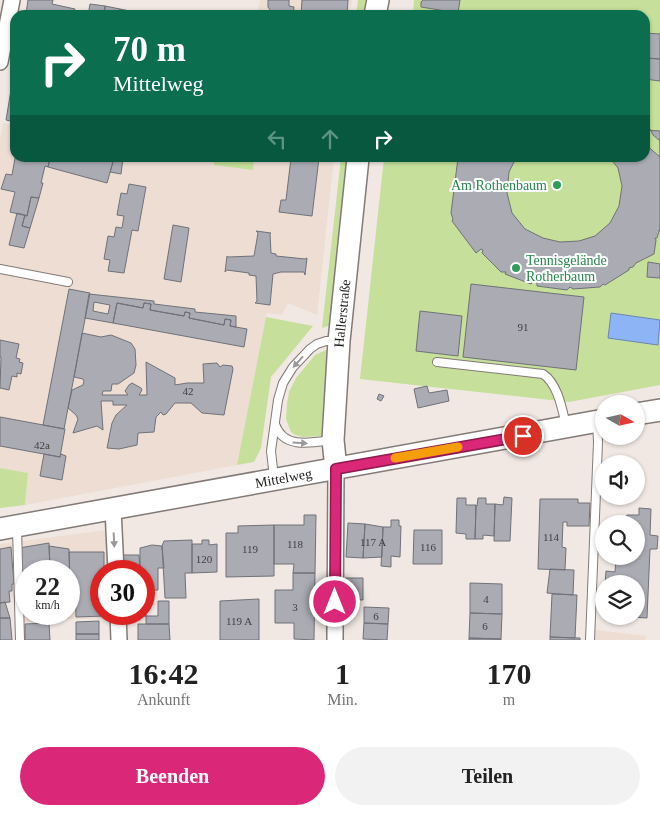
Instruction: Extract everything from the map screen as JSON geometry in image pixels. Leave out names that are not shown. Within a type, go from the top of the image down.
[{"type":"street","points":[[0,62],[10,10]]},
{"type":"street","name":"Hallerstraße","points":[[336,469],[333,440],[338,341],[358,162]]},
{"type":"street","points":[[645,412],[660,410]]},
{"type":"street","name":"Mittelweg","points":[[9,528],[595,421]]},
{"type":"street","points":[[335,640],[336,469]]},
{"type":"street","points":[[113,509],[115,560]]},
{"type":"street","points":[[118,625],[119,640]]},
{"type":"lane","points":[[0,270],[68,282]]},
{"type":"lane","points":[[274,480],[271,451],[280,390],[293,367],[317,344],[326,340],[338,341]]},
{"type":"lane","points":[[437,362],[543,374],[549,379],[553,387],[562,409],[566,427]]},
{"type":"lane","points":[[275,424],[280,434],[291,442],[306,444],[333,440]]},
{"type":"lane","name":"Mittelweg","points":[[590,640],[598,445]]},
{"type":"lane","points":[[9,528],[20,640]]},
{"type":"shaded area","points":[[260,0],[352,0],[351,10],[258,10]]},
{"type":"shaded area","points":[[3,123],[10,125],[10,162],[334,162],[317,315],[288,303],[282,315],[267,313],[237,465],[25,505],[28,473],[0,468],[0,140]]},
{"type":"shaded area","points":[[107,530],[108,560],[90,560],[90,619],[80,619],[80,560],[15,560],[15,597],[0,598],[0,544]]},
{"type":"shaded area","points":[[595,630],[646,636],[645,640],[595,640]]},
{"type":"green space","points":[[358,0],[368,0],[367,10],[357,10]]},
{"type":"green space","name":"Tennisgelände Rotherbaum","points":[[414,0],[660,0],[660,385],[606,395],[595,395],[595,397],[569,402],[360,379],[384,162],[650,162],[650,10],[413,10]]},
{"type":"green space","points":[[214,162],[254,162],[253,170],[214,165]]},
{"type":"green space","points":[[341,162],[351,162],[331,322],[328,326],[322,328]]},
{"type":"green space","points":[[266,317],[313,326],[271,377],[261,448],[254,462],[237,465]]},
{"type":"green space","points":[[328,349],[322,436],[303,437],[295,435],[291,432],[286,419],[289,392],[296,378],[315,355]]},
{"type":"green space","points":[[0,468],[28,473],[25,505],[0,508]]},
{"type":"water","points":[[611,313],[660,320],[658,345],[608,338]]},
{"type":"building","points":[[28,0],[53,0],[52,4],[75,9],[75,10],[27,10]]},
{"type":"building","points":[[268,0],[289,0],[289,6],[294,7],[294,10],[270,10]]},
{"type":"building","points":[[302,0],[348,0],[347,10],[301,10]]},
{"type":"building","points":[[423,0],[460,0],[458,10],[440,10],[421,7]]},
{"type":"building","points":[[90,4],[105,6],[105,10],[89,10]]},
{"type":"building","points":[[105,6],[120,9],[120,10],[105,10]]},
{"type":"building","points":[[650,33],[660,34],[660,59],[650,58]]},
{"type":"building","points":[[650,58],[660,59],[660,81],[650,80]]},
{"type":"building","points":[[10,96],[10,121],[6,120]]},
{"type":"building","name":"Am Rothenbaum","points":[[650,129],[653,135],[660,141],[660,228],[657,238],[655,238],[654,254],[636,263],[629,270],[600,287],[573,289],[570,287],[567,290],[537,286],[537,283],[533,281],[531,284],[505,274],[506,272],[501,272],[482,253],[483,250],[481,249],[476,253],[452,221],[451,213],[457,162],[514,162],[509,172],[507,193],[512,213],[525,229],[543,238],[560,242],[579,241],[595,236],[610,223],[619,206],[622,186],[618,168],[613,162],[650,162]]},
{"type":"building","points":[[650,130],[660,131],[660,157],[650,148]]},
{"type":"building","points":[[14,162],[49,162],[48,167],[45,166],[39,198],[31,197],[27,216],[10,212],[15,192],[1,189],[6,174],[12,175]]},
{"type":"building","points":[[49,162],[113,162],[107,183],[48,167]]},
{"type":"building","points":[[113,162],[122,162],[121,174],[110,172]]},
{"type":"building","points":[[291,162],[319,162],[312,216],[279,212],[281,200],[286,200]]},
{"type":"building","points":[[129,184],[146,187],[138,231],[132,230],[124,273],[108,271],[110,260],[104,259],[108,236],[114,237],[116,227],[122,228],[124,216],[117,215],[121,193],[127,194]]},
{"type":"building","points":[[31,197],[39,198],[30,228],[22,226],[25,215],[27,216]]},
{"type":"building","points":[[17,213],[25,215],[22,226],[30,228],[24,248],[9,245]]},
{"type":"building","points":[[173,225],[189,228],[181,282],[164,279]]},
{"type":"building","points":[[256,231],[271,233],[271,253],[276,254],[276,256],[307,258],[305,275],[304,272],[273,274],[270,305],[255,303],[257,301],[256,276],[249,275],[249,273],[227,270],[225,272],[227,256],[254,256],[258,233]]},
{"type":"building","points":[[648,262],[660,264],[660,278],[647,277]]},
{"type":"building","points":[[471,284],[584,297],[576,370],[463,357]]},
{"type":"building","points":[[69,289],[90,293],[64,429],[43,425]]},
{"type":"building","points":[[89,294],[154,301],[154,304],[195,309],[195,312],[236,316],[236,327],[230,326],[231,320],[225,319],[224,325],[189,318],[190,313],[185,312],[184,316],[150,310],[151,304],[144,303],[143,308],[117,303],[113,323],[85,318]],"holes":[[[94,302],[110,305],[108,314],[93,311]]]},
{"type":"building","points":[[117,303],[143,308],[144,303],[151,304],[150,310],[184,316],[185,312],[190,313],[189,318],[224,325],[225,319],[231,320],[230,326],[247,329],[244,347],[113,323]]},
{"type":"building","points":[[420,311],[462,316],[458,356],[416,351]]},
{"type":"building","points":[[82,333],[101,337],[111,335],[131,343],[135,349],[136,365],[134,373],[118,384],[112,384],[111,391],[103,391],[102,395],[128,395],[125,391],[132,383],[141,388],[142,390],[139,395],[147,395],[146,362],[175,378],[175,385],[204,383],[203,364],[217,363],[220,367],[223,365],[232,366],[224,415],[202,413],[191,403],[175,403],[166,414],[163,415],[161,412],[156,417],[154,432],[138,433],[137,445],[119,449],[107,448],[112,423],[116,415],[127,405],[113,405],[113,401],[101,401],[103,430],[97,426],[73,433],[78,419],[68,408],[72,390],[83,385],[84,381],[74,377]]},
{"type":"building","points":[[0,340],[19,344],[16,358],[20,359],[19,362],[23,363],[21,374],[17,373],[17,377],[12,376],[9,390],[0,388]]},
{"type":"building","points":[[427,386],[429,393],[447,390],[449,401],[418,408],[414,389]]},
{"type":"building","points":[[379,394],[384,396],[381,401],[377,399]]},
{"type":"building","points":[[0,417],[65,429],[60,457],[0,446]]},
{"type":"building","points":[[44,454],[60,457],[61,454],[66,456],[62,480],[40,476]]},
{"type":"building","points":[[504,497],[512,498],[510,541],[494,541],[495,504],[503,505]]},
{"type":"building","points":[[457,498],[466,498],[466,505],[476,505],[475,539],[466,539],[466,534],[456,533]]},
{"type":"building","points":[[478,498],[486,498],[486,504],[495,504],[494,536],[483,535],[483,539],[475,539]]},
{"type":"building","points":[[540,499],[578,499],[578,503],[590,503],[589,526],[567,526],[567,522],[563,522],[562,547],[566,548],[565,570],[538,569]]},
{"type":"building","points":[[639,508],[651,509],[650,535],[658,536],[657,549],[650,549],[647,618],[645,618],[645,575],[606,575],[606,571],[615,572],[615,565],[645,565],[645,515],[639,515]]},
{"type":"building","points":[[304,515],[316,515],[315,573],[293,573],[294,564],[274,564],[274,525],[304,525]]},
{"type":"building","points":[[391,520],[399,520],[399,526],[401,526],[400,557],[391,556],[391,567],[381,566],[383,527],[391,527]]},
{"type":"building","points":[[348,523],[365,524],[363,558],[346,557]]},
{"type":"building","points":[[365,524],[383,527],[382,557],[363,558]]},
{"type":"building","points":[[274,525],[274,576],[226,577],[226,533],[238,533],[238,526]]},
{"type":"building","points":[[414,530],[442,530],[442,564],[413,564]]},
{"type":"building","points":[[192,540],[192,573],[185,573],[186,598],[165,598],[162,546],[164,541]]},
{"type":"building","points":[[202,540],[209,540],[209,545],[217,544],[217,572],[192,573],[192,544],[202,544]]},
{"type":"building","points":[[49,543],[50,560],[20,560],[19,548]]},
{"type":"building","points":[[152,545],[162,546],[164,568],[158,568],[158,590],[155,590],[155,560],[140,560],[140,548]]},
{"type":"building","points":[[49,546],[69,549],[69,560],[50,560]]},
{"type":"building","points":[[11,547],[14,584],[12,584],[12,591],[9,591],[10,602],[0,603],[0,549]]},
{"type":"building","points":[[69,552],[104,552],[104,560],[90,560],[90,617],[80,617],[80,560],[69,560]]},
{"type":"building","points":[[122,555],[139,555],[139,560],[122,560]]},
{"type":"building","points":[[550,569],[574,570],[573,595],[547,593]]},
{"type":"building","points":[[293,573],[315,573],[314,640],[294,639],[294,623],[275,623],[275,590],[293,590]]},
{"type":"building","points":[[345,578],[363,578],[363,600],[345,599]]},
{"type":"building","points":[[470,583],[502,584],[502,614],[470,613]]},
{"type":"building","points":[[552,594],[577,595],[575,638],[550,637]]},
{"type":"building","points":[[259,599],[259,640],[220,640],[220,601]]},
{"type":"building","points":[[158,601],[169,601],[169,624],[155,624],[155,616],[158,616]]},
{"type":"building","points":[[5,602],[10,618],[0,618],[0,603]]},
{"type":"building","points":[[364,607],[389,608],[388,624],[364,623]]},
{"type":"building","points":[[470,613],[502,614],[501,639],[469,638]]},
{"type":"building","points":[[0,618],[10,618],[12,640],[0,640]]},
{"type":"building","points":[[90,621],[90,625],[99,625],[99,634],[76,634],[76,625],[80,625],[80,622]]},
{"type":"building","points":[[364,623],[388,624],[387,640],[363,639]]},
{"type":"building","points":[[169,624],[170,640],[138,640],[138,625]]},
{"type":"building","points":[[25,625],[49,625],[50,640],[25,640]]},
{"type":"building","points":[[76,634],[99,634],[99,640],[76,640]]},
{"type":"building","points":[[550,637],[580,638],[580,640],[550,640]]},
{"type":"building","points":[[469,638],[501,639],[501,640],[469,640]]},
{"type":"slow traffic","points":[[395,458],[458,447]]},
{"type":"place","name":"Am Rothenbaum","points":[[557,185]]},
{"type":"place","name":"Tennisgelände Rotherbaum","points":[[516,268]]},
{"type":"route","points":[[335,602],[336,469],[523,436]]}]
